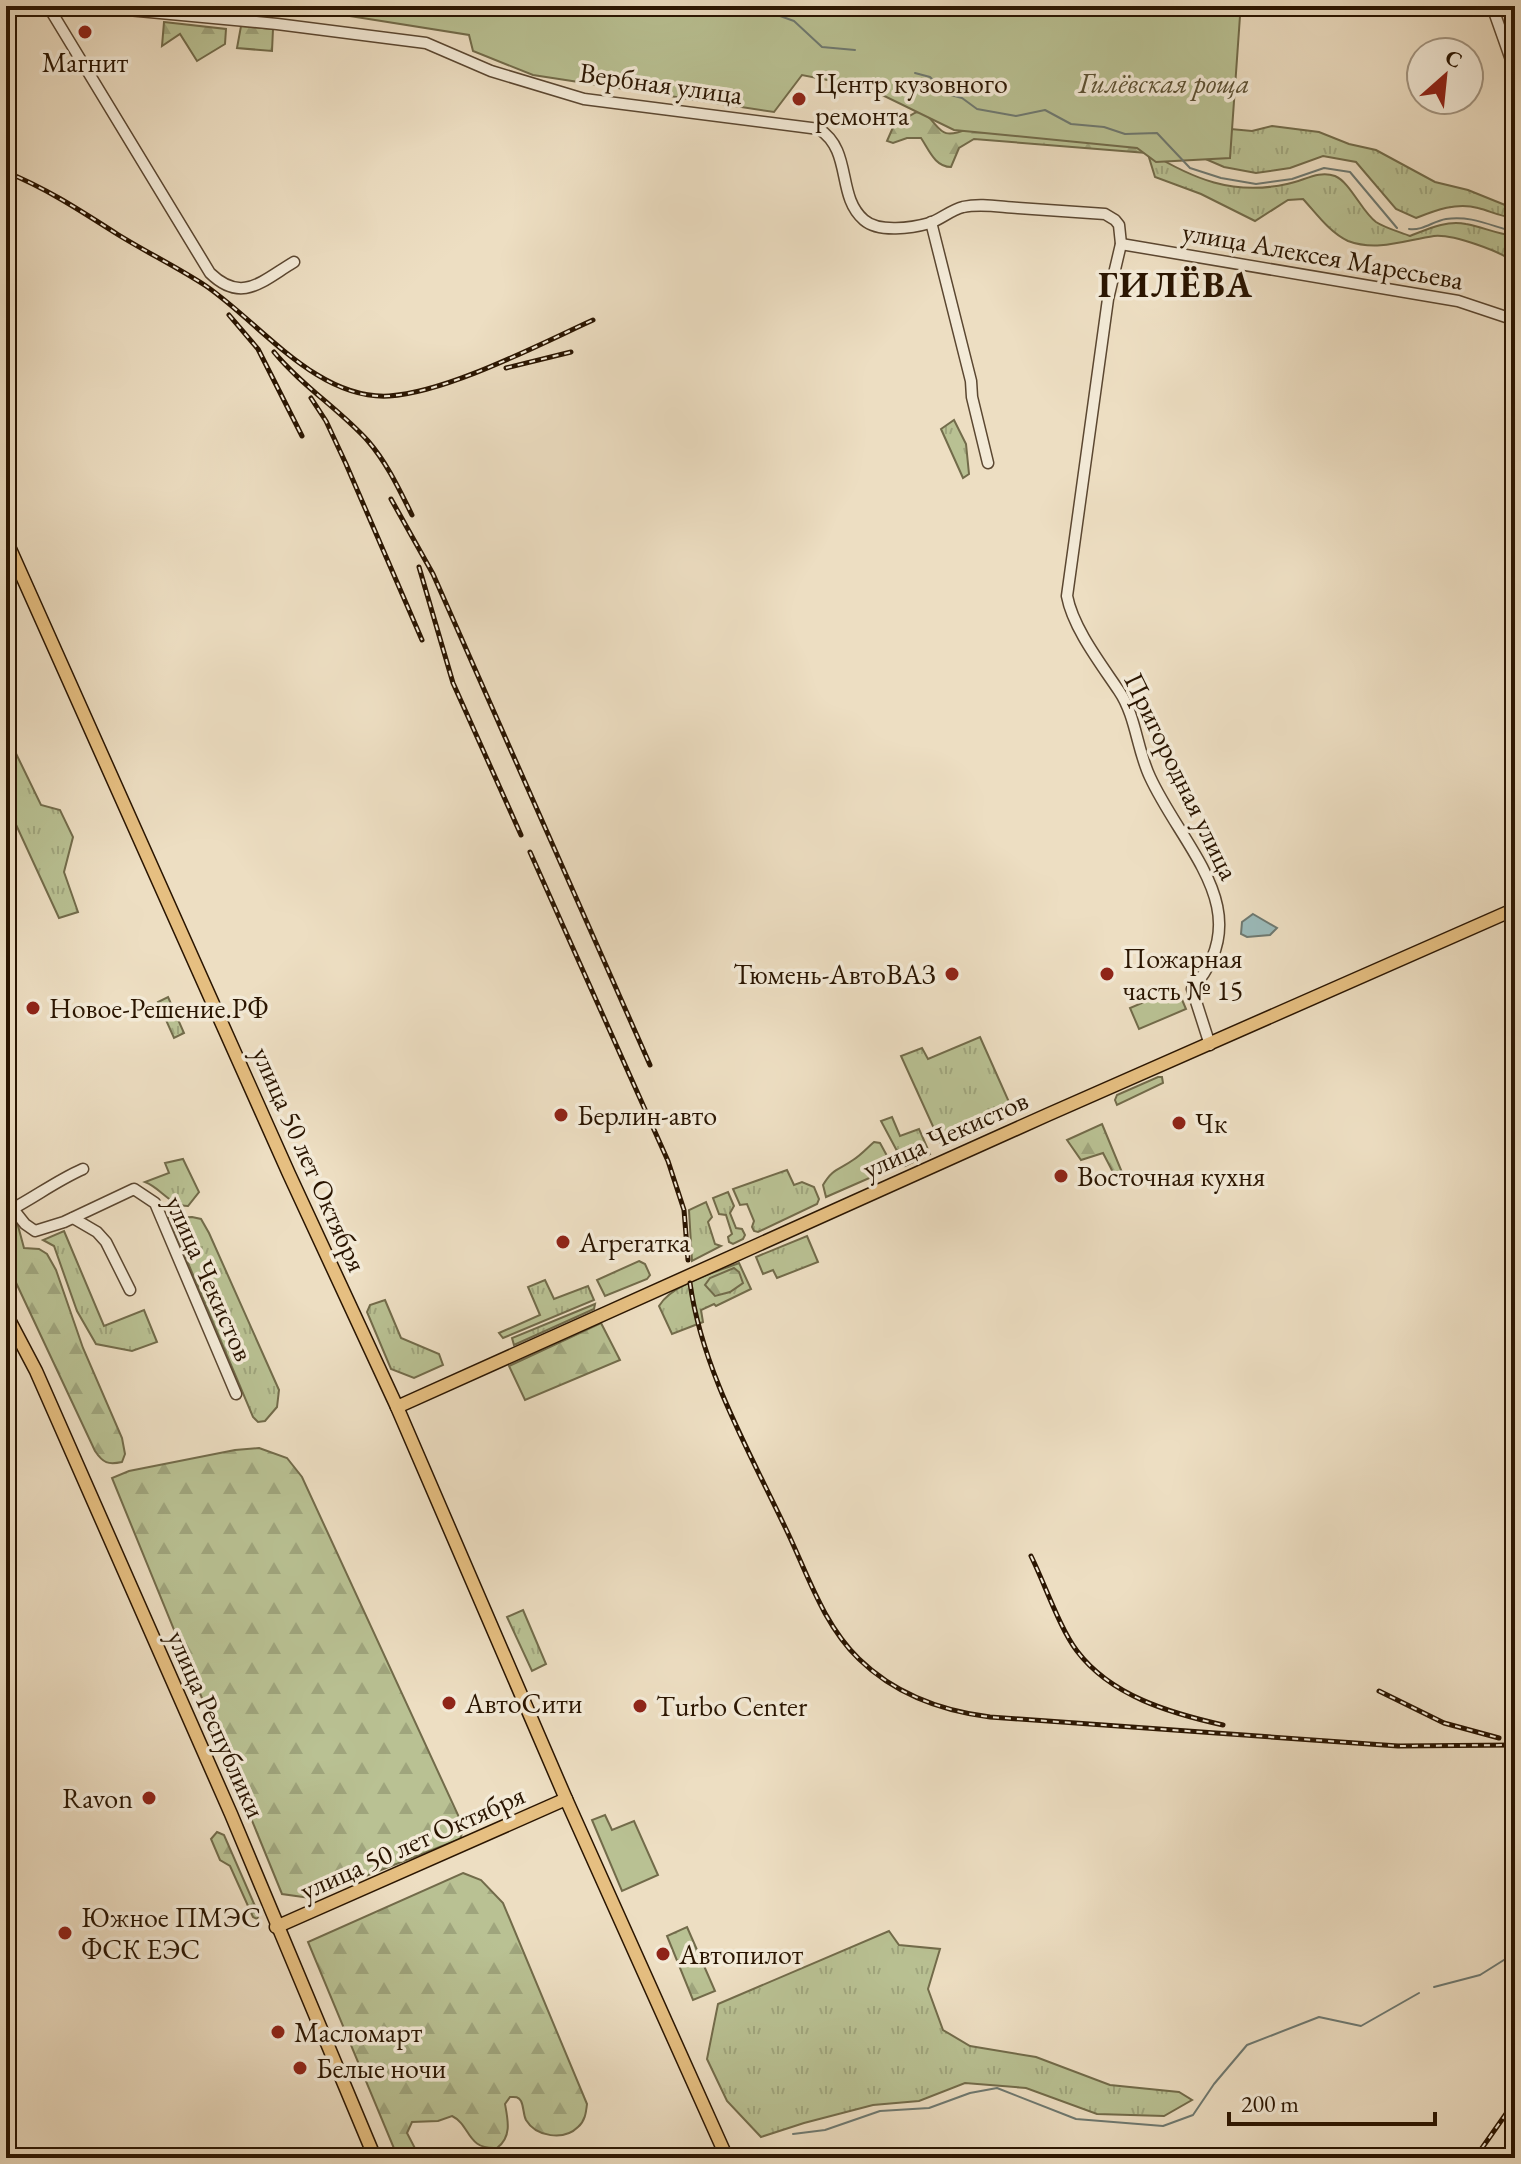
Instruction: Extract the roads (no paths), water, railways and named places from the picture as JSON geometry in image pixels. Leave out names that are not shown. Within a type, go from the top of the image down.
[{"type":"main road","name":"улица 50 лет Октября","points":[[6,540],[285,1165],[397,1407],[566,1799],[727,2158]]},
{"type":"main road","name":"улица Чекистов","points":[[397,1407],[1515,909]]},
{"type":"main road","name":"улица Республики","points":[[6,1314],[36,1371],[231,1814],[375,2158]]},
{"type":"main road","name":"улица 50 лет Октября","points":[[276,1927],[566,1799]]},
{"type":"street","points":[[48,6],[210,273],[221,284],[240,291],[294,262]]},
{"type":"street","name":"Вербная улица","points":[[85,6],[277,24],[426,43],[491,71],[584,99],[819,129],[830,136],[836,145],[853,207],[862,218],[879,226],[910,227],[976,205],[1105,214],[1119,225],[1121,244]]},
{"type":"street","points":[[1492,6],[1515,71]]},
{"type":"street","points":[[931,222],[988,463]]},
{"type":"street","name":"улица Алексея Маресьева","points":[[1121,244],[1458,301],[1515,320]]},
{"type":"street","name":"Пригородная улица","points":[[1121,244],[1108,299],[1067,596],[1073,616],[1124,701],[1150,777],[1211,882],[1219,936],[1215,955],[1206,973],[1192,989],[1210,1045]]},
{"type":"street","points":[[14,1208],[51,1188],[57,1180],[83,1169]]},
{"type":"street","name":"улица Чекистов","points":[[73,1218],[134,1189],[155,1203],[236,1394]]},
{"type":"street","points":[[6,1200],[25,1224],[35,1231],[47,1230],[73,1218],[97,1232],[106,1242],[130,1290]]},
{"type":"water","points":[[1253,914],[1277,928],[1270,935],[1247,937],[1241,934],[1242,922]]},
{"type":"waterway","points":[[725,6],[747,14],[769,12],[794,21],[822,47],[855,50]]},
{"type":"waterway","points":[[915,73],[930,77],[947,94],[962,98],[977,109],[1016,116],[1045,110],[1071,124],[1104,127],[1125,134],[1157,133],[1190,168],[1221,178],[1256,184],[1292,179],[1324,168],[1350,172],[1397,228]]},
{"type":"waterway","points":[[1409,229],[1455,218],[1515,232]]},
{"type":"waterway","points":[[1434,1987],[1480,1975],[1515,1953]]},
{"type":"waterway","points":[[793,2134],[825,2130],[880,2111],[929,2108],[970,2093],[997,2088],[1076,2119],[1163,2126],[1193,2115],[1247,2045],[1319,2017],[1361,2026],[1419,1993]]},
{"type":"railway","points":[[6,172],[63,200],[195,279],[314,373],[338,386],[363,394],[389,396],[438,386],[492,366],[593,320]]},
{"type":"railway","points":[[229,315],[258,349],[302,436]]},
{"type":"railway","points":[[274,352],[375,449],[412,515]]},
{"type":"railway","points":[[506,368],[571,352]]},
{"type":"railway","points":[[311,398],[326,421],[346,464],[422,640]]},
{"type":"railway","points":[[391,499],[433,574],[650,1065]]},
{"type":"railway","points":[[419,567],[453,683],[521,835]]},
{"type":"railway","points":[[530,852],[668,1161],[684,1210],[688,1260]]},
{"type":"railway","points":[[690,1283],[705,1346],[728,1408],[816,1596],[846,1645],[873,1671],[904,1691],[937,1705],[990,1717],[1398,1746],[1515,1745]]},
{"type":"railway","points":[[1031,1556],[1064,1631],[1091,1667],[1124,1691],[1143,1700],[1223,1725]]},
{"type":"railway","points":[[1379,1691],[1444,1723],[1499,1738]]},
{"type":"railway","points":[[1475,2158],[1515,2101]]},
{"type":"place","name":"Магнит","points":[[85,32]]},
{"type":"place","name":"Центр кузовного ремонта","points":[[799,99]]},
{"type":"place","name":"Тюмень-АвтоВАЗ","points":[[952,974]]},
{"type":"place","name":"Пожарная часть № 15","points":[[1107,974]]},
{"type":"place","name":"Новое-Решение.РФ","points":[[33,1008]]},
{"type":"place","name":"Берлин-авто","points":[[561,1115]]},
{"type":"place","name":"Чк","points":[[1179,1123]]},
{"type":"place","name":"Восточная кухня","points":[[1061,1176]]},
{"type":"place","name":"Агрегатка","points":[[563,1242]]},
{"type":"place","name":"АвтоСити","points":[[449,1703]]},
{"type":"place","name":"Turbo Center","points":[[640,1706]]},
{"type":"place","name":"Ravon","points":[[149,1798]]},
{"type":"place","name":"Южное ПМЭС ФСК ЕЭС","points":[[65,1933]]},
{"type":"place","name":"Автопилот","points":[[663,1954]]},
{"type":"place","name":"Масломарт","points":[[278,2032]]},
{"type":"place","name":"Белые ночи","points":[[300,2068]]},
{"type":"district","name":"ГИЛЁВА","points":[[1176,284]]},
{"type":"park label","name":"Гилёвская роща","points":[[1164,83]]}]
